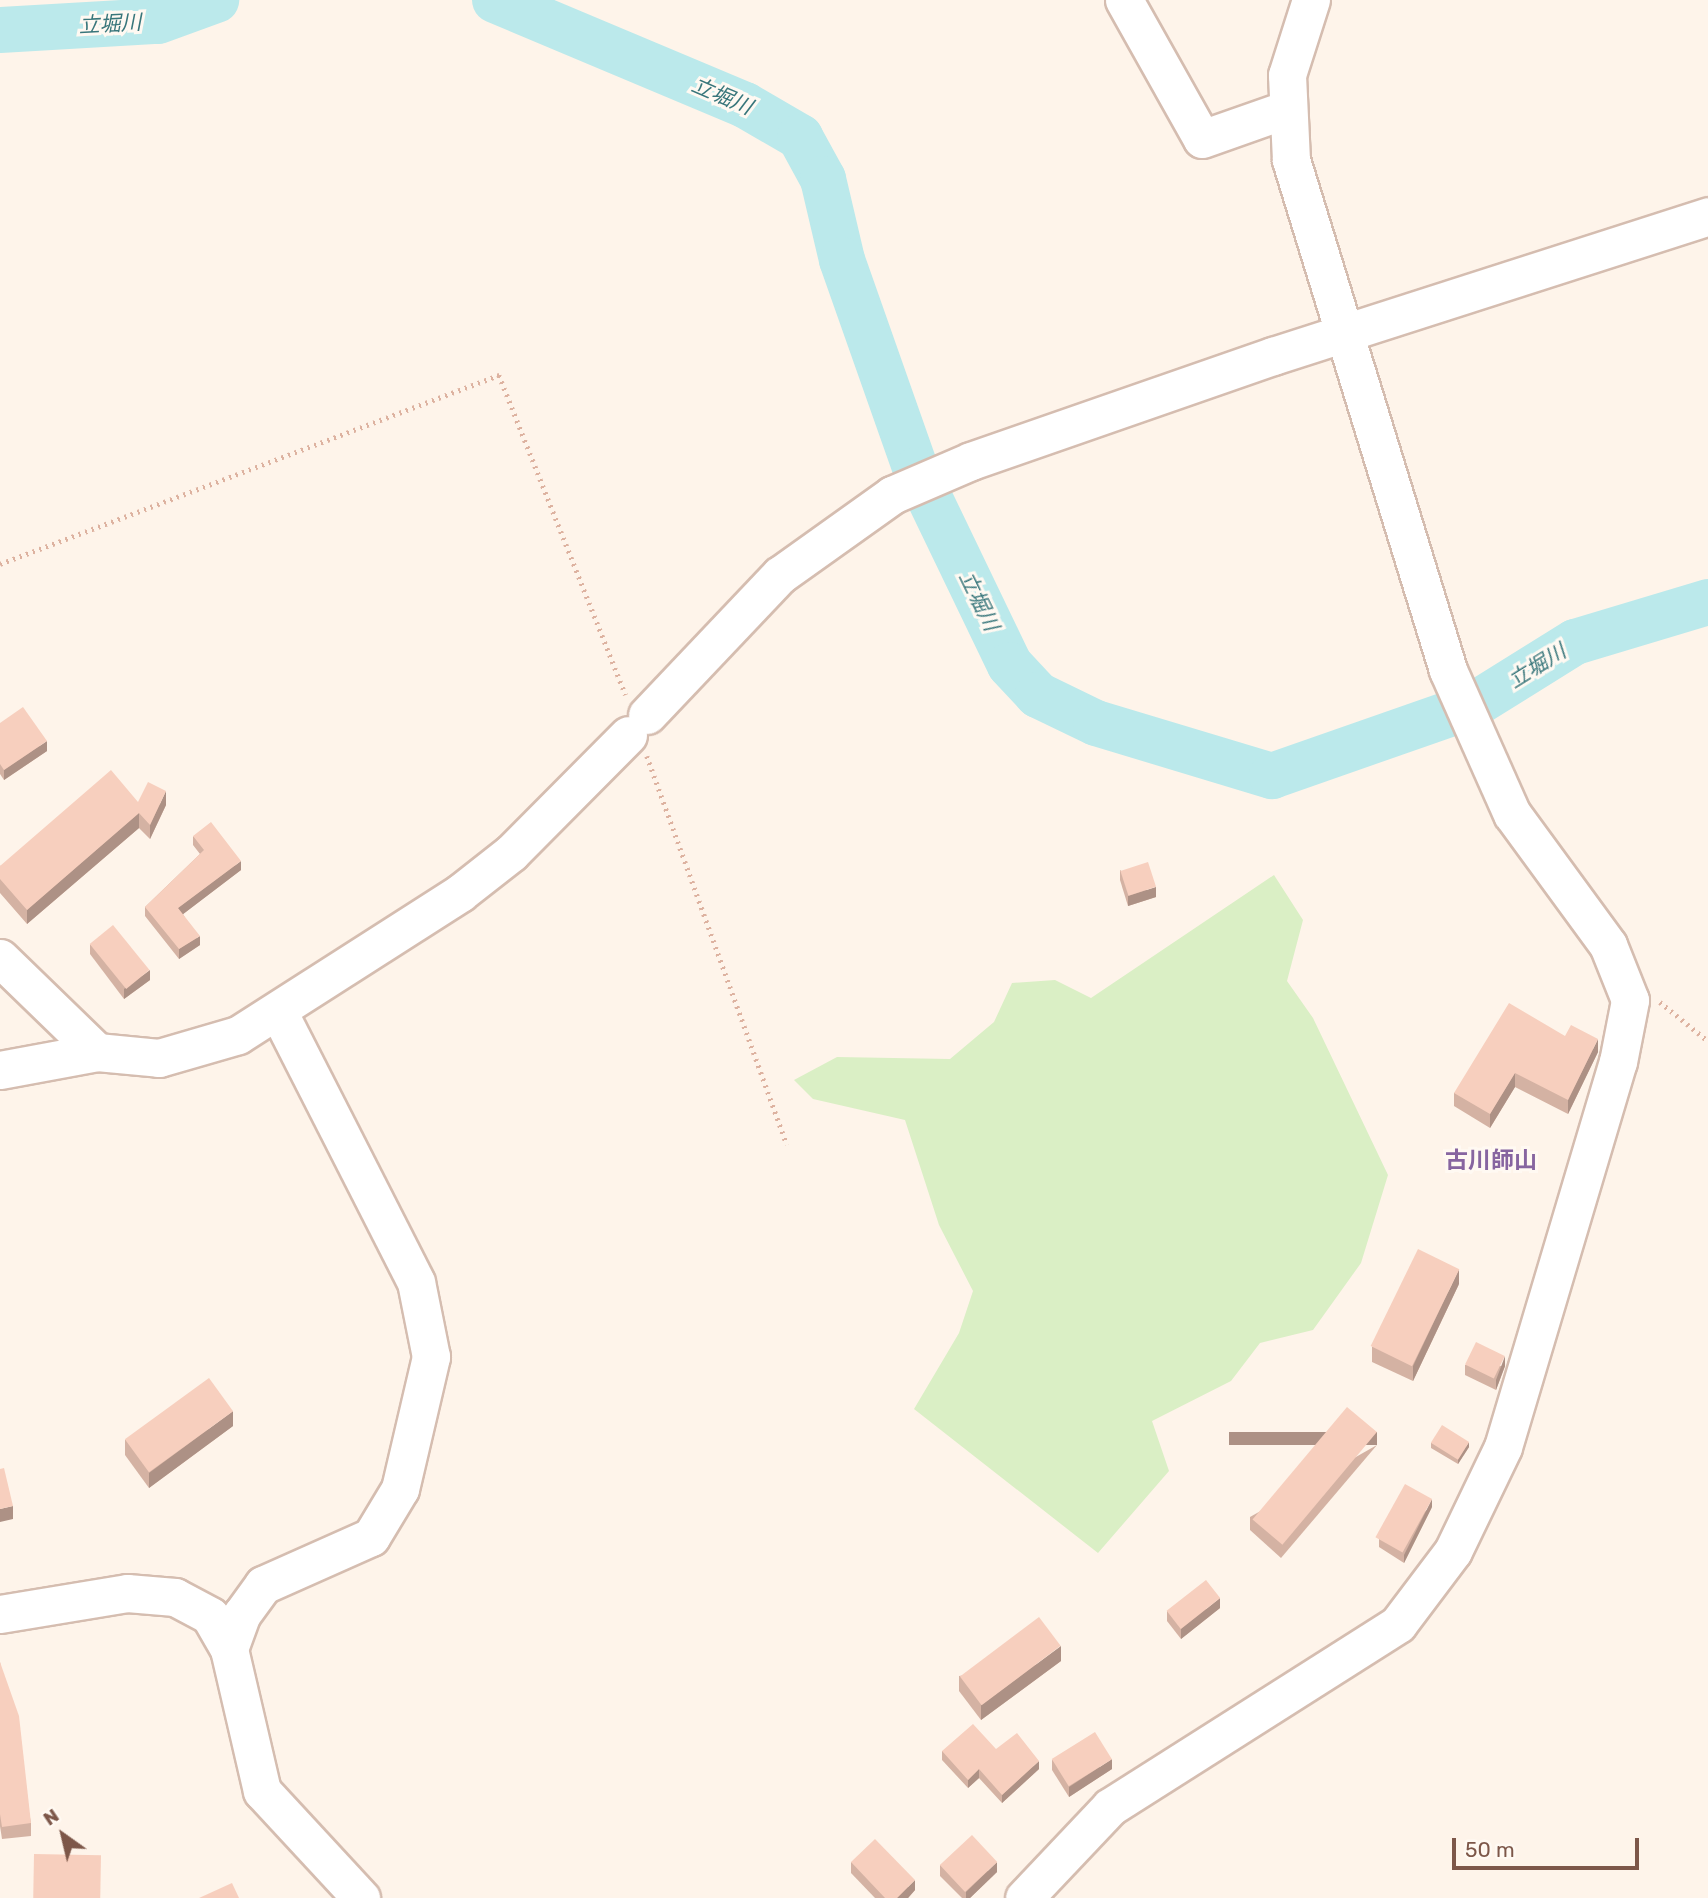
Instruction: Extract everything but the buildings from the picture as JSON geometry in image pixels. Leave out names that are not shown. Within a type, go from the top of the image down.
[{"type":"street","points":[[1124,0],[1202,139],[1287,109]]},
{"type":"street","points":[[1024,1898],[1110,1807],[1398,1623],[1453,1551],[1503,1447],[1618,1062],[1630,1000],[1608,945],[1539,857],[1480,751],[1448,670],[1348,332],[1291,160],[1287,75],[1311,0]]},
{"type":"street","points":[[0,1070],[97,1052],[159,1058],[197,1052],[278,1011],[511,853],[780,575],[892,495],[971,461],[1348,332],[1708,216]]},
{"type":"street","points":[[0,958],[97,1052]]},
{"type":"street","points":[[229,1649],[242,1615],[263,1585],[371,1536],[400,1489],[431,1357],[416,1282],[278,1011]]},
{"type":"street","points":[[0,1614],[127,1593],[174,1597],[210,1615],[229,1649],[246,1744],[262,1791],[361,1898]]},
{"type":"path","points":[[0,564],[499,375],[637,724],[787,1145]]},
{"type":"path","points":[[1630,1000],[1646,996],[1670,1007],[1708,1041]]},
{"type":"green space","points":[[1274,875],[1303,920],[1287,981],[1313,1018],[1388,1175],[1361,1263],[1313,1330],[1260,1343],[1231,1381],[1152,1421],[1169,1471],[1098,1553],[914,1409],[959,1333],[973,1291],[939,1225],[905,1120],[813,1099],[794,1080],[837,1057],[950,1059],[994,1022],[1012,983],[1055,980],[1091,998]]},
{"type":"waterway","name":"立堀川","points":[[0,30],[158,21],[216,0]]},
{"type":"waterway","name":"立堀川","points":[[495,0],[745,105],[800,137],[823,179],[842,260],[916,470],[1010,665],[1038,695],[1096,723],[1272,776],[1472,706],[1575,642],[1708,602]]},
{"type":"district","name":"古川師山","points":[[1491,1160]]}]
